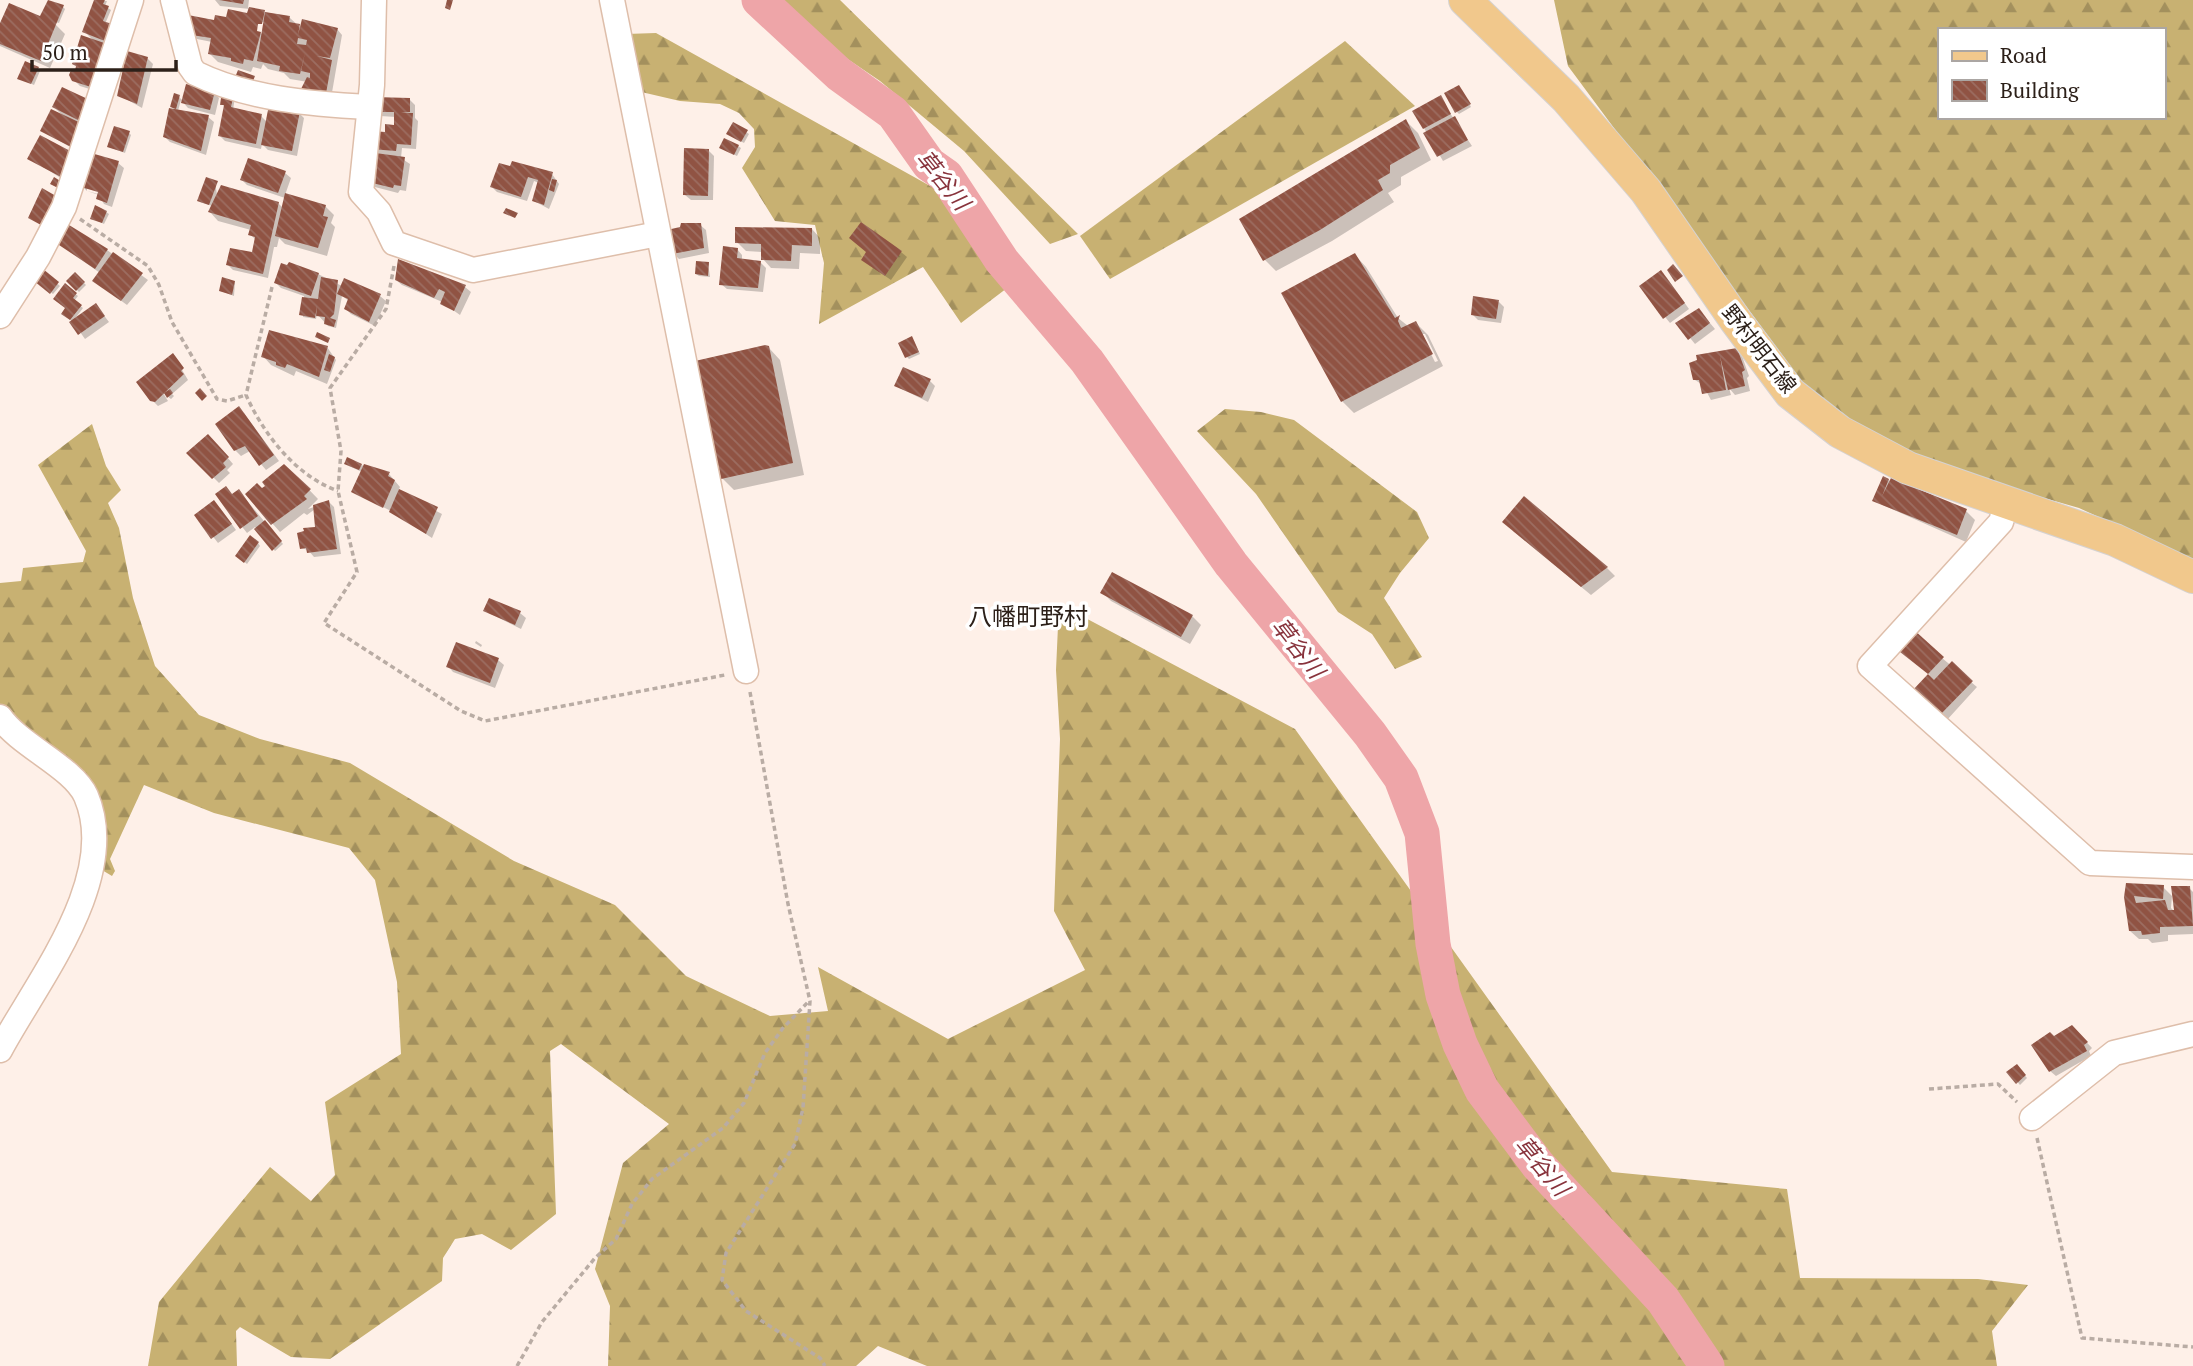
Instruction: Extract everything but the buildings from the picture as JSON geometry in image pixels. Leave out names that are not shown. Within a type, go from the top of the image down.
[{"type":"main road","name":"野村明石線","points":[[1465,0],[1566,98],[1646,191],[1735,321],[1790,393],[1840,432],[1908,468],[2115,540],[2193,577]]},
{"type":"street","points":[[0,316],[38,257],[64,207],[131,0]]},
{"type":"street","points":[[173,0],[195,72],[247,91],[312,104],[369,107]]},
{"type":"street","points":[[374,0],[369,107],[361,192],[379,212],[394,243],[473,270],[658,234]]},
{"type":"street","points":[[612,0],[746,671]]},
{"type":"street","points":[[2007,501],[2001,522],[1870,666],[2090,863],[2193,867]]},
{"type":"street","points":[[0,717],[10,731],[65,773],[85,794],[92,838],[92,872],[65,939],[0,1050]]},
{"type":"street","points":[[2032,1118],[2114,1053],[2193,1034]]},
{"type":"path","points":[[64,207],[148,266],[159,285],[172,322],[217,399],[227,401],[246,395]]},
{"type":"path","points":[[394,243],[394,265],[386,309],[330,388],[341,451],[338,491],[357,572],[324,623],[474,718],[485,721],[746,671],[788,904],[810,1000],[803,1108],[794,1144],[726,1253],[722,1280],[746,1311],[820,1358],[825,1366]]},
{"type":"path","points":[[272,287],[246,395],[273,439],[288,457],[317,483],[338,491]]},
{"type":"path","points":[[517,1366],[542,1322],[595,1258],[616,1239],[632,1204],[652,1179],[723,1128],[744,1103],[765,1053],[783,1028],[810,1000]]},
{"type":"path","points":[[1929,1089],[1998,1084],[2032,1118],[2082,1338],[2193,1347]]},
{"type":"green space","points":[[781,0],[840,0],[1078,234],[1050,244],[964,151],[880,81],[824,43]]},
{"type":"green space","points":[[1554,0],[2193,0],[2193,560],[2079,508],[1964,475],[1885,445],[1817,402],[1568,66]]},
{"type":"green space","points":[[656,33],[932,187],[1015,282],[961,323],[923,267],[819,324],[824,263],[815,225],[775,221],[742,168],[755,147],[754,129],[739,113],[720,104],[680,101],[637,91],[626,34]]},
{"type":"green space","points":[[1345,41],[1415,106],[1110,279],[1080,236]]},
{"type":"green space","points":[[1225,409],[1261,412],[1294,420],[1417,512],[1429,538],[1400,573],[1384,598],[1422,657],[1395,669],[1372,634],[1338,612],[1256,494],[1197,431]]},
{"type":"green space","points":[[92,424],[106,466],[121,490],[108,503],[119,528],[133,598],[155,666],[199,715],[260,739],[350,763],[514,861],[615,905],[686,976],[770,1016],[828,1011],[818,967],[948,1039],[1085,970],[1054,911],[1060,739],[1056,670],[1059,604],[1295,729],[1612,1172],[1787,1189],[1800,1278],[1978,1279],[2028,1285],[1992,1331],[1997,1366],[927,1366],[878,1346],[856,1366],[608,1366],[610,1306],[595,1269],[623,1163],[669,1124],[561,1044],[550,1051],[556,1214],[511,1250],[482,1234],[455,1239],[443,1258],[442,1281],[330,1359],[291,1357],[240,1327],[236,1331],[237,1366],[148,1366],[159,1302],[270,1167],[311,1201],[335,1175],[325,1102],[401,1054],[397,982],[375,880],[349,848],[214,813],[144,785],[110,859],[115,871],[112,876],[97,867],[97,823],[0,709],[0,583],[21,581],[23,568],[83,562],[86,551],[38,465]]},
{"type":"waterway","name":"草谷川","points":[[759,0],[839,74],[893,113],[929,164],[946,176],[1002,261],[1087,361],[1231,564],[1370,734],[1401,778],[1422,833],[1433,944],[1443,995],[1460,1044],[1482,1090],[1538,1165],[1663,1300],[1707,1366]]},
{"type":"district","name":"八幡町野村","points":[[1028,617]]}]
